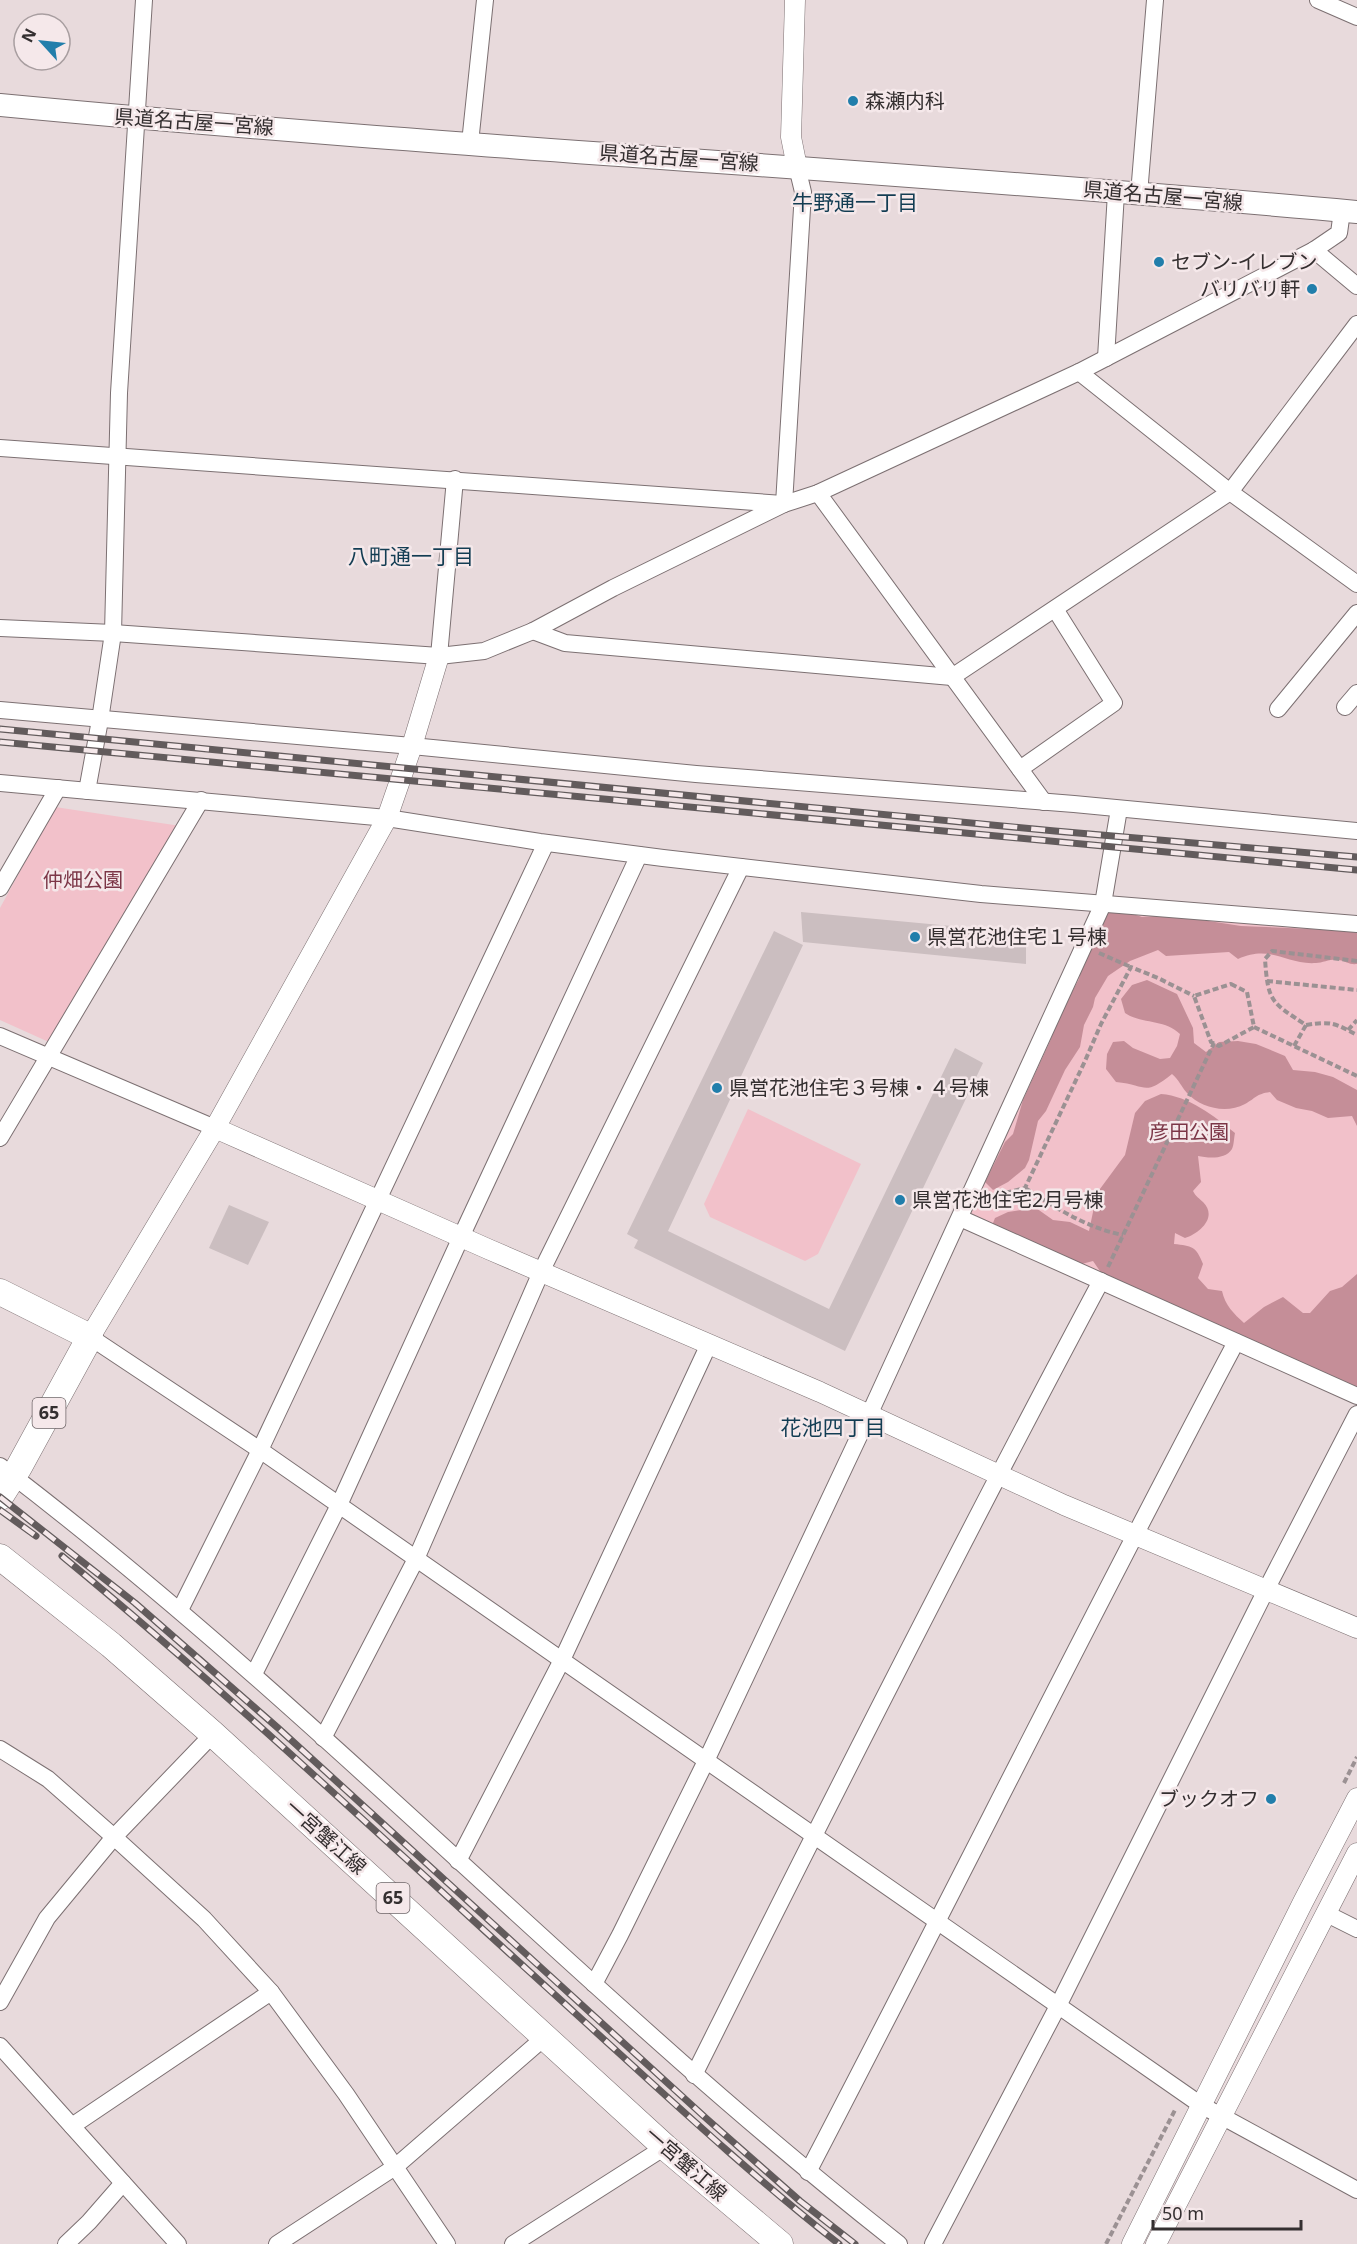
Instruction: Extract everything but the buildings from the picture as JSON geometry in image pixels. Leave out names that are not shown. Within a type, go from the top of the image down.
[{"type":"main road","name":"県道名古屋一宮線","points":[[0,105],[138,118],[797,167],[1349,212]]},
{"type":"main road","points":[[0,1292],[90,1337]]},
{"type":"main road","name":"65","points":[[4,1480],[90,1337]]},
{"type":"main road","name":"一宮蟹江線","points":[[0,1557],[111,1645],[213,1734],[665,2147],[777,2243]]},
{"type":"street","points":[[87,791],[113,633],[116,456],[144,0]]},
{"type":"street","points":[[470,143],[485,0]]},
{"type":"street","points":[[784,504],[803,192],[791,137],[795,0]]},
{"type":"street","points":[[1139,194],[1155,0]]},
{"type":"street","points":[[1318,0],[1357,17]]},
{"type":"street","points":[[1106,358],[1116,193]]},
{"type":"street","points":[[0,628],[113,633],[439,656],[484,651],[533,632],[613,588],[784,504],[818,493],[1079,372],[1314,250],[1340,233],[1349,212]]},
{"type":"street","points":[[1314,250],[1357,286]]},
{"type":"street","points":[[533,632],[565,643],[952,677],[1230,492],[1357,324]]},
{"type":"street","points":[[1079,372],[1230,492],[1357,584]]},
{"type":"street","points":[[0,448],[784,504]]},
{"type":"street","points":[[455,479],[439,656],[387,818],[215,1128],[90,1337],[260,1450],[1201,2105],[1357,2190]]},
{"type":"street","points":[[818,493],[1044,802]]},
{"type":"street","points":[[1020,770],[1114,703],[1055,609]]},
{"type":"street","points":[[1278,709],[1357,613]]},
{"type":"street","points":[[1345,707],[1357,693]]},
{"type":"street","points":[[0,710],[412,746],[696,774],[1356,830]]},
{"type":"street","points":[[0,783],[387,818],[639,855],[981,894],[1357,924]]},
{"type":"street","points":[[0,888],[58,788]]},
{"type":"street","points":[[0,1138],[201,800]]},
{"type":"street","points":[[594,1984],[706,1761],[869,1415],[1103,904],[1119,809]]},
{"type":"street","points":[[180,1610],[260,1450],[546,843]]},
{"type":"street","points":[[254,1674],[339,1505],[639,855]]},
{"type":"street","points":[[323,1738],[416,1559],[541,1272],[741,867]]},
{"type":"street","points":[[0,1036],[709,1344],[1134,1534],[1357,1628]]},
{"type":"street","points":[[963,1210],[1101,1281],[1357,1396]]},
{"type":"street","points":[[694,2075],[998,1474],[1101,1281]]},
{"type":"street","points":[[808,2172],[938,1922],[1134,1534],[1236,1342]]},
{"type":"street","points":[[458,1861],[562,1660],[709,1344]]},
{"type":"street","points":[[933,2244],[1058,2006],[1266,1590],[1357,1414]]},
{"type":"street","points":[[4,1480],[101,1545],[180,1610],[254,1674],[694,2075],[808,2172],[899,2244]]},
{"type":"street","points":[[0,2002],[46,1918],[114,1837],[213,1734]]},
{"type":"street","points":[[0,1749],[48,1779],[114,1837],[204,1919],[271,1992],[346,2094],[447,2244]]},
{"type":"street","points":[[1132,2244],[1357,1798]]},
{"type":"street","points":[[1156,2244],[1357,1853]]},
{"type":"street","points":[[1325,1913],[1357,1929]]},
{"type":"street","points":[[72,2126],[271,1992]]},
{"type":"street","points":[[277,2244],[395,2167],[545,2037]]},
{"type":"street","points":[[0,2046],[178,2244]]},
{"type":"street","points":[[513,2244],[665,2147]]},
{"type":"street","points":[[66,2244],[123,2183]]},
{"type":"path","points":[[1084,946],[1194,996],[1231,984],[1247,992],[1254,1027]]},
{"type":"path","points":[[1357,961],[1272,951],[1265,959],[1272,1000],[1306,1025],[1326,1022],[1357,1035]]},
{"type":"path","points":[[963,1210],[1025,1188],[1101,1024],[1131,967]]},
{"type":"path","points":[[1267,981],[1357,990]]},
{"type":"path","points":[[1194,996],[1211,1042],[1214,1044],[1220,1046],[1254,1027]]},
{"type":"path","points":[[1348,1030],[1357,1020]]},
{"type":"path","points":[[1294,1046],[1306,1025]]},
{"type":"path","points":[[1254,1027],[1357,1076]]},
{"type":"path","points":[[1101,1281],[1214,1044]]},
{"type":"path","points":[[1025,1188],[1063,1212],[1093,1227],[1124,1235]]},
{"type":"green space","name":"仲畑公園","points":[[55,807],[187,827],[51,1043],[0,1020],[0,908]]},
{"type":"green space","name":"彦田公園","points":[[1111,910],[1357,930],[1357,1388],[964,1216]]},
{"type":"green space","points":[[1127,912],[1142,917],[1170,915],[1241,926],[1357,931],[1357,964],[1341,960],[1305,963],[1269,954],[1250,955],[1238,959],[1229,952],[1166,956],[1158,950],[1130,961],[1108,976],[1095,998],[1084,1025],[1080,1047],[1065,1070],[1046,1111],[1038,1121],[1025,1168],[1008,1182],[993,1190],[985,1182],[1005,1142],[1013,1134],[1023,1100],[1051,1039],[1054,1024],[1079,979],[1106,913]]},
{"type":"green space","points":[[1147,980],[1177,994],[1193,1028],[1194,1043],[1206,1052],[1219,1042],[1238,1041],[1256,1044],[1285,1056],[1293,1070],[1315,1072],[1333,1077],[1357,1090],[1357,1126],[1352,1116],[1328,1118],[1277,1100],[1270,1092],[1230,1109],[1206,1106],[1187,1093],[1172,1074],[1156,1085],[1145,1088],[1116,1082],[1106,1069],[1107,1054],[1113,1042],[1124,1041],[1133,1048],[1160,1059],[1170,1058],[1177,1046],[1180,1034],[1174,1029],[1125,1013],[1121,999],[1132,985]]},
{"type":"green space","points":[[1161,1094],[1191,1103],[1235,1133],[1229,1153],[1211,1158],[1198,1156],[1201,1182],[1193,1191],[1207,1208],[1208,1219],[1191,1236],[1185,1238],[1175,1233],[1174,1244],[1189,1246],[1195,1250],[1203,1264],[1198,1278],[1208,1289],[1222,1291],[1233,1313],[1244,1323],[1264,1307],[1283,1297],[1303,1313],[1310,1313],[1330,1291],[1342,1287],[1357,1274],[1357,1390],[1102,1274],[1093,1261],[1078,1265],[991,1228],[995,1218],[1008,1212],[1036,1208],[1053,1220],[1070,1222],[1089,1231],[1097,1193],[1125,1155],[1135,1113],[1145,1101]]},
{"type":"green space","points":[[748,1109],[861,1164],[818,1254],[805,1261],[710,1217],[704,1204]]},
{"type":"railway","points":[[0,729],[1055,831],[1357,857]]},
{"type":"railway","points":[[0,742],[1357,870]]},
{"type":"railway","points":[[0,1497],[135,1603],[278,1728],[707,2119],[800,2201],[855,2244]]},
{"type":"railway","points":[[0,1510],[36,1536]]},
{"type":"railway","points":[[62,1556],[258,1724],[705,2131],[839,2244]]},
{"type":"place","name":"森瀬内科","points":[[853,101]]},
{"type":"place","name":"セブン-イレブン","points":[[1159,262]]},
{"type":"place","name":"バリバリ軒","points":[[1312,289]]},
{"type":"place","name":"県営花池住宅１号棟","points":[[915,937]]},
{"type":"place","name":"県営花池住宅３号棟・４号棟","points":[[717,1088]]},
{"type":"place","name":"県営花池住宅2月号棟","points":[[900,1200]]},
{"type":"place","name":"ブックオフ","points":[[1271,1799]]},
{"type":"district","name":"牛野通一丁目","points":[[855,203]]},
{"type":"district","name":"八町通一丁目","points":[[411,557]]},
{"type":"district","name":"花池四丁目","points":[[833,1428]]}]
